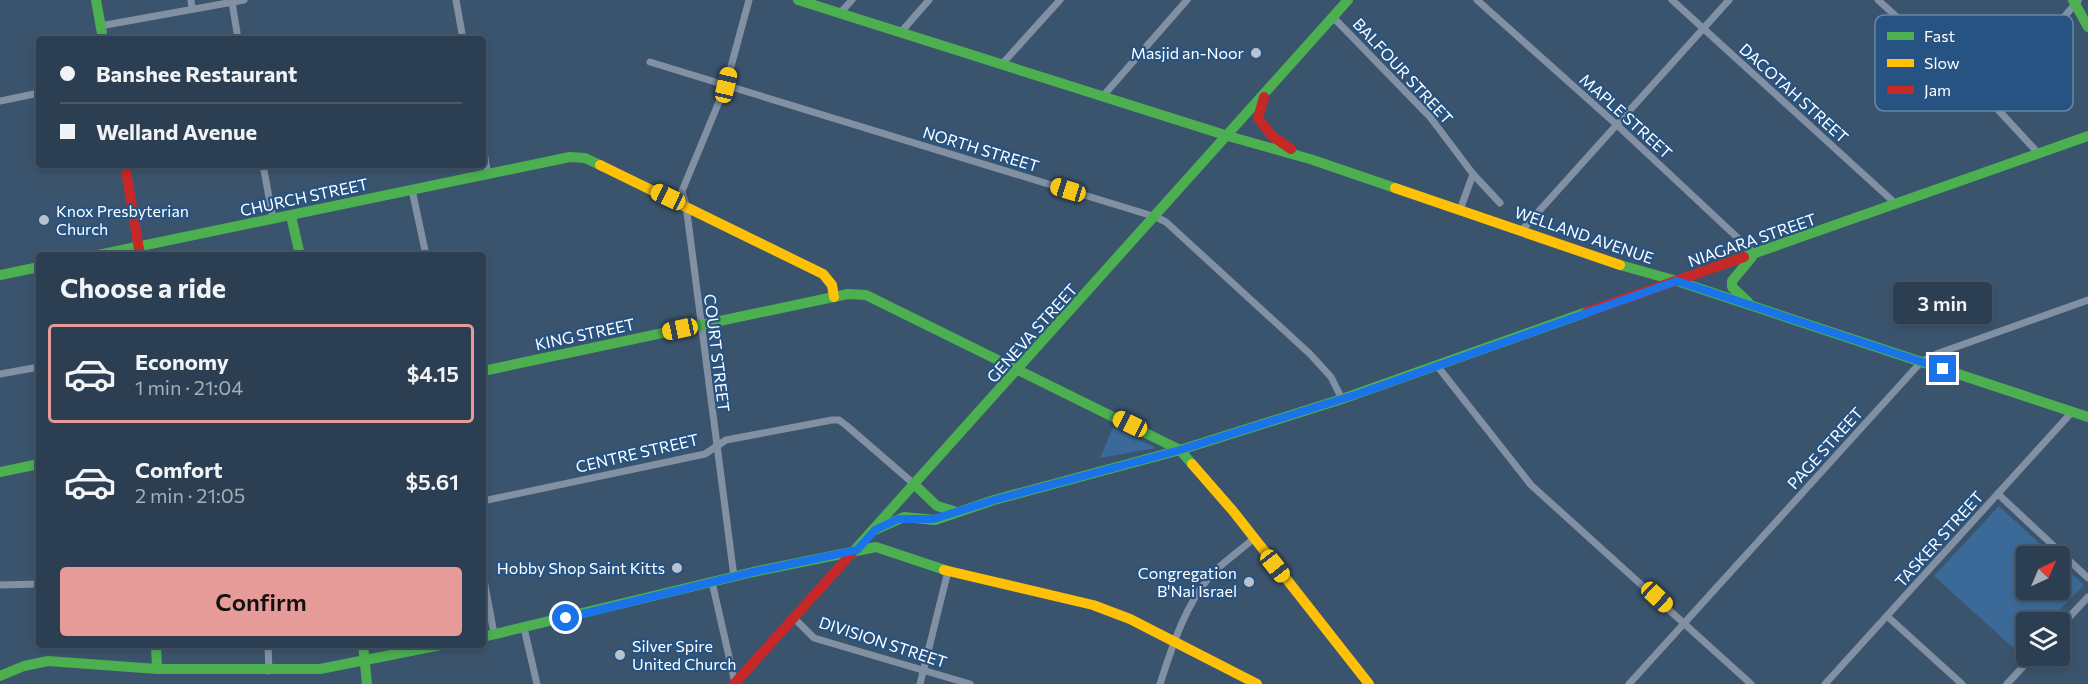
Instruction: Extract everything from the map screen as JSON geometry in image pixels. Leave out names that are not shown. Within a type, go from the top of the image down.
[{"type":"main road","points":[[96,0],[102,36]]},
{"type":"main road","points":[[798,0],[1228,136],[1310,159]]},
{"type":"main road","name":"GENEVA STREET","points":[[734,684],[1019,370],[1348,0]]},
{"type":"main road","points":[[2076,1],[2088,27]]},
{"type":"main road","points":[[1265,92],[1258,118],[1263,129],[1279,142],[1310,159]]},
{"type":"main road","name":"NIAGARA STREET","points":[[875,530],[904,517],[934,519],[957,510],[1180,450],[1342,399],[1898,206],[2088,136]]},
{"type":"main road","name":"CHURCH STREET","points":[[140,251],[273,219],[570,157],[585,158],[686,205],[823,274],[832,285],[834,297]]},
{"type":"main road","name":"WELLAND AVENUE","points":[[1310,159],[1638,271],[1677,281],[2088,417]]},
{"type":"main road","points":[[126,168],[140,251]]},
{"type":"main road","points":[[291,216],[299,252]]},
{"type":"main road","points":[[1755,254],[1737,274],[1732,287],[1742,298],[1758,309]]},
{"type":"main road","points":[[0,275],[36,268]]},
{"type":"main road","points":[[834,297],[866,295],[1180,450],[1369,684]]},
{"type":"main road","name":"KING STREET","points":[[486,370],[834,297]]},
{"type":"main road","points":[[0,472],[36,465]]},
{"type":"main road","points":[[914,484],[937,506],[950,512],[957,510]]},
{"type":"main road","points":[[488,635],[857,550],[1093,605],[1130,619],[1257,684]]},
{"type":"main road","points":[[156,648],[157,669]]},
{"type":"main road","points":[[363,648],[367,684]]},
{"type":"main road","points":[[0,676],[24,666],[48,661],[157,669],[269,671],[320,669],[426,648]]},
{"type":"street","points":[[190,0],[192,9]]},
{"type":"street","points":[[100,26],[244,0]]},
{"type":"street","points":[[456,0],[463,36]]},
{"type":"street","name":"COURT STREET","points":[[734,577],[715,446],[686,205],[682,191],[726,85],[749,0]]},
{"type":"street","points":[[841,12],[852,0]]},
{"type":"street","points":[[901,32],[929,0]]},
{"type":"street","points":[[1002,64],[1060,0]]},
{"type":"street","points":[[1103,96],[1187,0]]},
{"type":"street","name":"MAPLE STREET","points":[[1477,0],[1617,125],[1755,254]]},
{"type":"street","name":"DACOTAH STREET","points":[[1672,0],[1898,206]]},
{"type":"street","points":[[1521,231],[1729,0]]},
{"type":"street","points":[[1878,0],[1895,15]]},
{"type":"street","points":[[2064,15],[2076,1]]},
{"type":"street","points":[[232,2],[238,36]]},
{"type":"street","name":"BALFOUR STREET","points":[[1333,17],[1430,117],[1473,174],[1500,203]]},
{"type":"street","name":"NORTH STREET","points":[[650,62],[1156,217],[1166,222],[1310,354],[1331,378],[1342,399]]},
{"type":"street","points":[[0,101],[36,94]]},
{"type":"street","points":[[1999,111],[2039,154]]},
{"type":"street","points":[[486,163],[488,175]]},
{"type":"street","points":[[264,168],[273,219]]},
{"type":"street","points":[[1460,210],[1473,174]]},
{"type":"street","points":[[412,190],[425,252]]},
{"type":"street","name":"PAGE STREET","points":[[1629,684],[1922,362],[1939,353],[2088,300]]},
{"type":"street","points":[[1438,367],[1531,484],[1751,684]]},
{"type":"street","points":[[0,374],[36,368]]},
{"type":"street","name":"TASKER STREET","points":[[1825,684],[2072,412]]},
{"type":"street","name":"CENTRE STREET","points":[[486,500],[705,454],[726,440],[839,420],[914,484]]},
{"type":"street","points":[[1998,495],[2088,578]]},
{"type":"street","points":[[1160,684],[1173,641],[1212,574],[1253,539]]},
{"type":"street","points":[[920,684],[948,571]]},
{"type":"street","points":[[712,582],[734,684]]},
{"type":"street","points":[[0,585],[36,584]]},
{"type":"street","points":[[2070,616],[2088,597]]},
{"type":"street","points":[[486,611],[488,635]]},
{"type":"street","points":[[1887,616],[1962,684]]},
{"type":"street","name":"DIVISION STREET","points":[[794,618],[814,638],[970,684]]},
{"type":"street","points":[[524,628],[537,684]]},
{"type":"street","points":[[268,648],[269,671]]},
{"type":"street","points":[[2007,684],[2024,666]]},
{"type":"shaded area","points":[[1113,427],[1156,448],[1100,458]]},
{"type":"shaded area","points":[[1999,506],[2042,546],[2016,546],[2016,600],[2069,600],[2058,612],[2016,612],[2016,650],[1934,576]]},
{"type":"shaded area","points":[[2070,572],[2084,585],[2070,599]]},
{"type":"traffic: fast","points":[[96,0],[102,36]]},
{"type":"traffic: fast","points":[[798,0],[1228,136],[1310,159],[1395,188]]},
{"type":"traffic: fast","points":[[852,553],[1348,0]]},
{"type":"traffic: fast","points":[[2073,0],[2088,27]]},
{"type":"traffic: fast","points":[[1744,257],[2088,136]]},
{"type":"traffic: fast","points":[[112,252],[570,157],[585,158],[600,165]]},
{"type":"traffic: fast","points":[[291,216],[299,252]]},
{"type":"traffic: fast","points":[[1748,302],[1732,287],[1732,281],[1752,257]]},
{"type":"traffic: fast","points":[[1620,265],[1677,281],[2088,417]]},
{"type":"traffic: fast","points":[[0,275],[36,268]]},
{"type":"traffic: fast","points":[[486,370],[848,294],[866,295],[1180,450],[1192,464]]},
{"type":"traffic: fast","points":[[875,530],[904,517],[935,520],[994,500],[1180,450],[1342,399],[1587,312]]},
{"type":"traffic: fast","points":[[0,472],[36,465]]},
{"type":"traffic: fast","points":[[914,484],[937,506],[954,511]]},
{"type":"traffic: fast","points":[[486,636],[753,572],[876,547],[948,571]]},
{"type":"traffic: fast","points":[[156,648],[157,669]]},
{"type":"traffic: fast","points":[[363,648],[367,684]]},
{"type":"traffic: fast","points":[[0,676],[24,666],[48,661],[157,669],[320,669],[426,648]]},
{"type":"traffic: slow","points":[[600,165],[823,274],[832,285],[834,297]]},
{"type":"traffic: slow","points":[[1395,188],[1620,265]]},
{"type":"traffic: slow","points":[[1192,464],[1233,511],[1369,684]]},
{"type":"traffic: slow","points":[[944,570],[1093,605],[1130,619],[1257,684]]},
{"type":"traffic: jam","points":[[1264,97],[1258,118],[1272,136],[1291,149]]},
{"type":"traffic: jam","points":[[126,168],[140,252]]},
{"type":"traffic: jam","points":[[1587,312],[1744,257]]},
{"type":"traffic: jam","points":[[734,684],[852,553]]},
{"type":"place","name":"Masjid an-Noor","points":[[1256,53]]},
{"type":"place","name":"Knox Presbyterian Church","points":[[44,220]]},
{"type":"place","name":"Hobby Shop Saint Kitts","points":[[677,568]]},
{"type":"place","name":"Congregation B'Nai Israel","points":[[1249,582]]},
{"type":"place","name":"Silver Spire United Church","points":[[620,655]]},
{"type":"route","points":[[566,618],[753,572],[857,550],[875,530],[904,517],[934,519],[957,510],[1180,450],[1438,367],[1677,281],[1943,369]]}]
